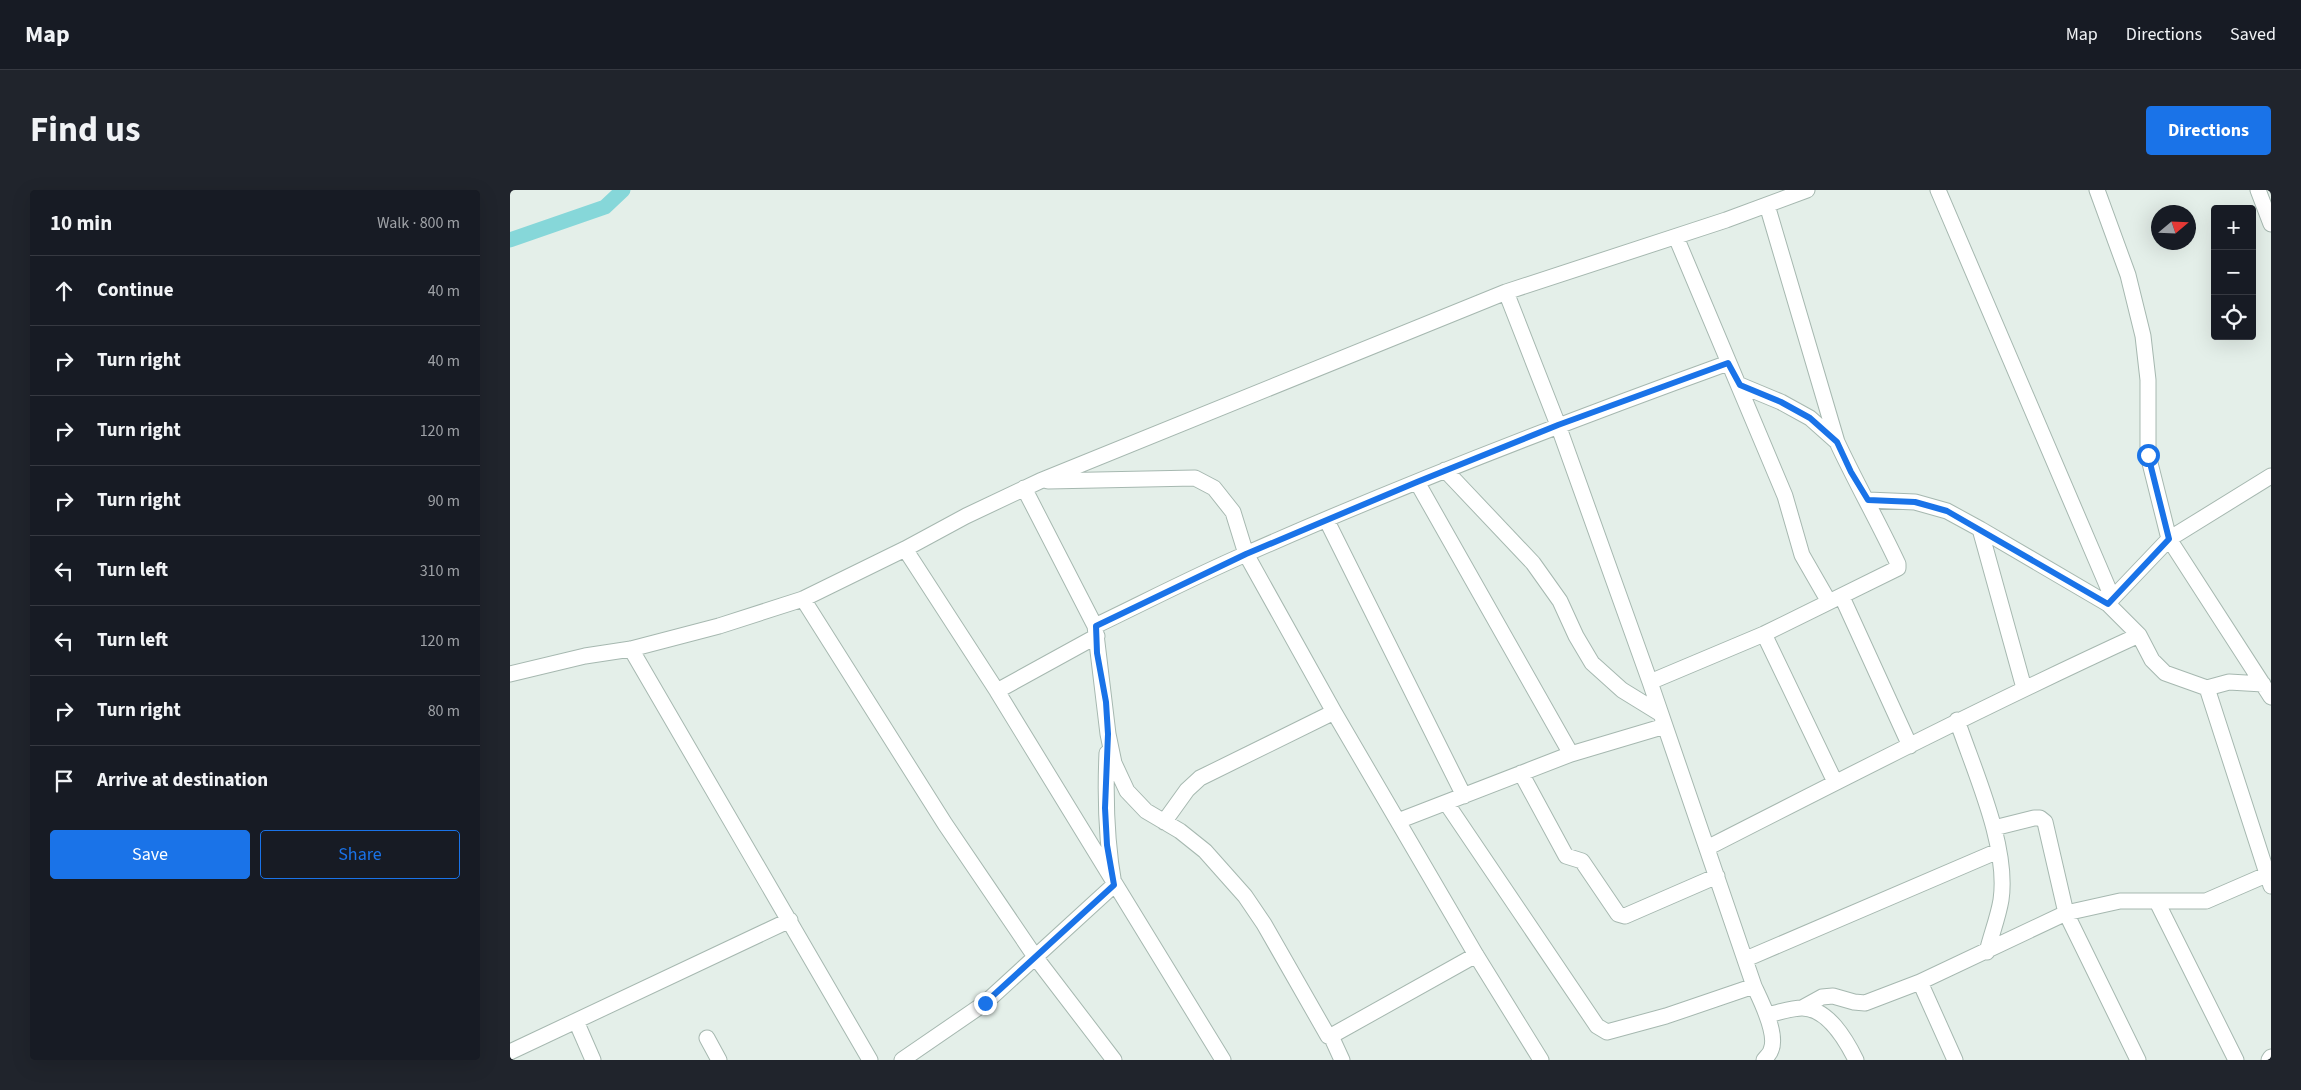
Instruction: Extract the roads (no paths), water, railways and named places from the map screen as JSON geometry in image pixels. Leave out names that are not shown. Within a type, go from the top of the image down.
[{"type":"street","points":[[510,674],[585,656],[631,649],[719,626],[803,599],[905,549],[966,516],[1040,481],[1506,292],[1676,237],[1807,190]]},
{"type":"street","points":[[1938,190],[2110,600],[2139,635],[2152,660],[2165,673],[2207,688],[2229,682],[2267,690]]},
{"type":"street","points":[[2097,190],[2128,275],[2143,336],[2148,380],[2148,455],[2169,539],[2267,690]]},
{"type":"street","points":[[2258,190],[2271,224]]},
{"type":"street","points":[[1650,682],[1764,634],[1898,568],[1898,564],[1868,500],[1851,472],[1837,442],[1767,205]]},
{"type":"street","points":[[1676,237],[1728,363],[1740,385],[1785,496],[1802,554],[1836,600],[1910,746]]},
{"type":"street","points":[[1506,292],[1558,425],[1650,682],[1754,986],[1767,1016],[1773,1039],[1772,1050],[1764,1060]]},
{"type":"street","points":[[997,691],[1096,631],[1246,554],[1445,470],[1558,425],[1728,363]]},
{"type":"street","points":[[1740,385],[1781,402],[1810,418],[1837,442]]},
{"type":"street","points":[[1445,470],[1533,563],[1560,601],[1576,636],[1592,662],[1622,690],[1663,720]]},
{"type":"street","points":[[2110,600],[2169,539],[2271,476]]},
{"type":"street","points":[[1040,481],[1195,478],[1214,488],[1233,512],[1246,554],[1334,712],[1476,956],[1540,1060]]},
{"type":"street","points":[[1417,482],[1570,754]]},
{"type":"street","points":[[1024,488],[1096,631],[1097,653],[1106,702],[1108,734],[1105,808],[1107,845],[1114,885]]},
{"type":"street","points":[[1868,500],[1915,502],[1947,511],[2110,600]]},
{"type":"street","points":[[1327,521],[1464,796]]},
{"type":"street","points":[[1980,529],[2024,688]]},
{"type":"street","points":[[905,549],[997,691],[1114,885],[1223,1060]]},
{"type":"street","points":[[803,599],[945,824],[1036,958],[1114,1060]]},
{"type":"street","points":[[1764,634],[1835,782]]},
{"type":"street","points":[[1707,848],[1835,782],[1910,746],[1957,720],[2139,635]]},
{"type":"street","points":[[631,649],[870,1060]]},
{"type":"street","points":[[1767,1016],[1802,1008],[1822,997],[1833,996],[1865,1003],[1920,982],[1987,952],[2066,913],[2120,900],[2157,902],[2206,901],[2269,880],[2207,688]]},
{"type":"street","points":[[1164,822],[1187,790],[1200,778],[1334,712]]},
{"type":"street","points":[[1398,821],[1447,804],[1521,773],[1663,720]]},
{"type":"street","points":[[1957,720],[1994,828],[1998,851],[2001,901],[1987,952]]},
{"type":"street","points":[[1108,734],[1114,763],[1127,791],[1146,811],[1205,851],[1245,896],[1264,924],[1328,1036],[1331,1036],[1342,1060]]},
{"type":"street","points":[[1521,773],[1566,856],[1582,861],[1618,914],[1625,916],[1717,876]]},
{"type":"street","points":[[1447,804],[1602,1031],[1607,1032],[1666,1016],[1754,986]]},
{"type":"street","points":[[1994,828],[2034,818],[2040,818],[2044,822],[2066,913],[2138,1060]]},
{"type":"street","points":[[1746,959],[1998,851]]},
{"type":"street","points":[[902,1060],[980,1007],[1114,885]]},
{"type":"street","points":[[2157,902],[2236,1060]]},
{"type":"street","points":[[510,1052],[790,920]]},
{"type":"street","points":[[1331,1036],[1476,956]]},
{"type":"street","points":[[1920,982],[1955,1060]]},
{"type":"street","points":[[1802,1008],[1826,1017],[1840,1032],[1856,1060]]},
{"type":"street","points":[[576,1021],[593,1060]]},
{"type":"street","points":[[707,1038],[719,1060]]},
{"type":"waterway","points":[[510,240],[605,207],[623,190]]}]
